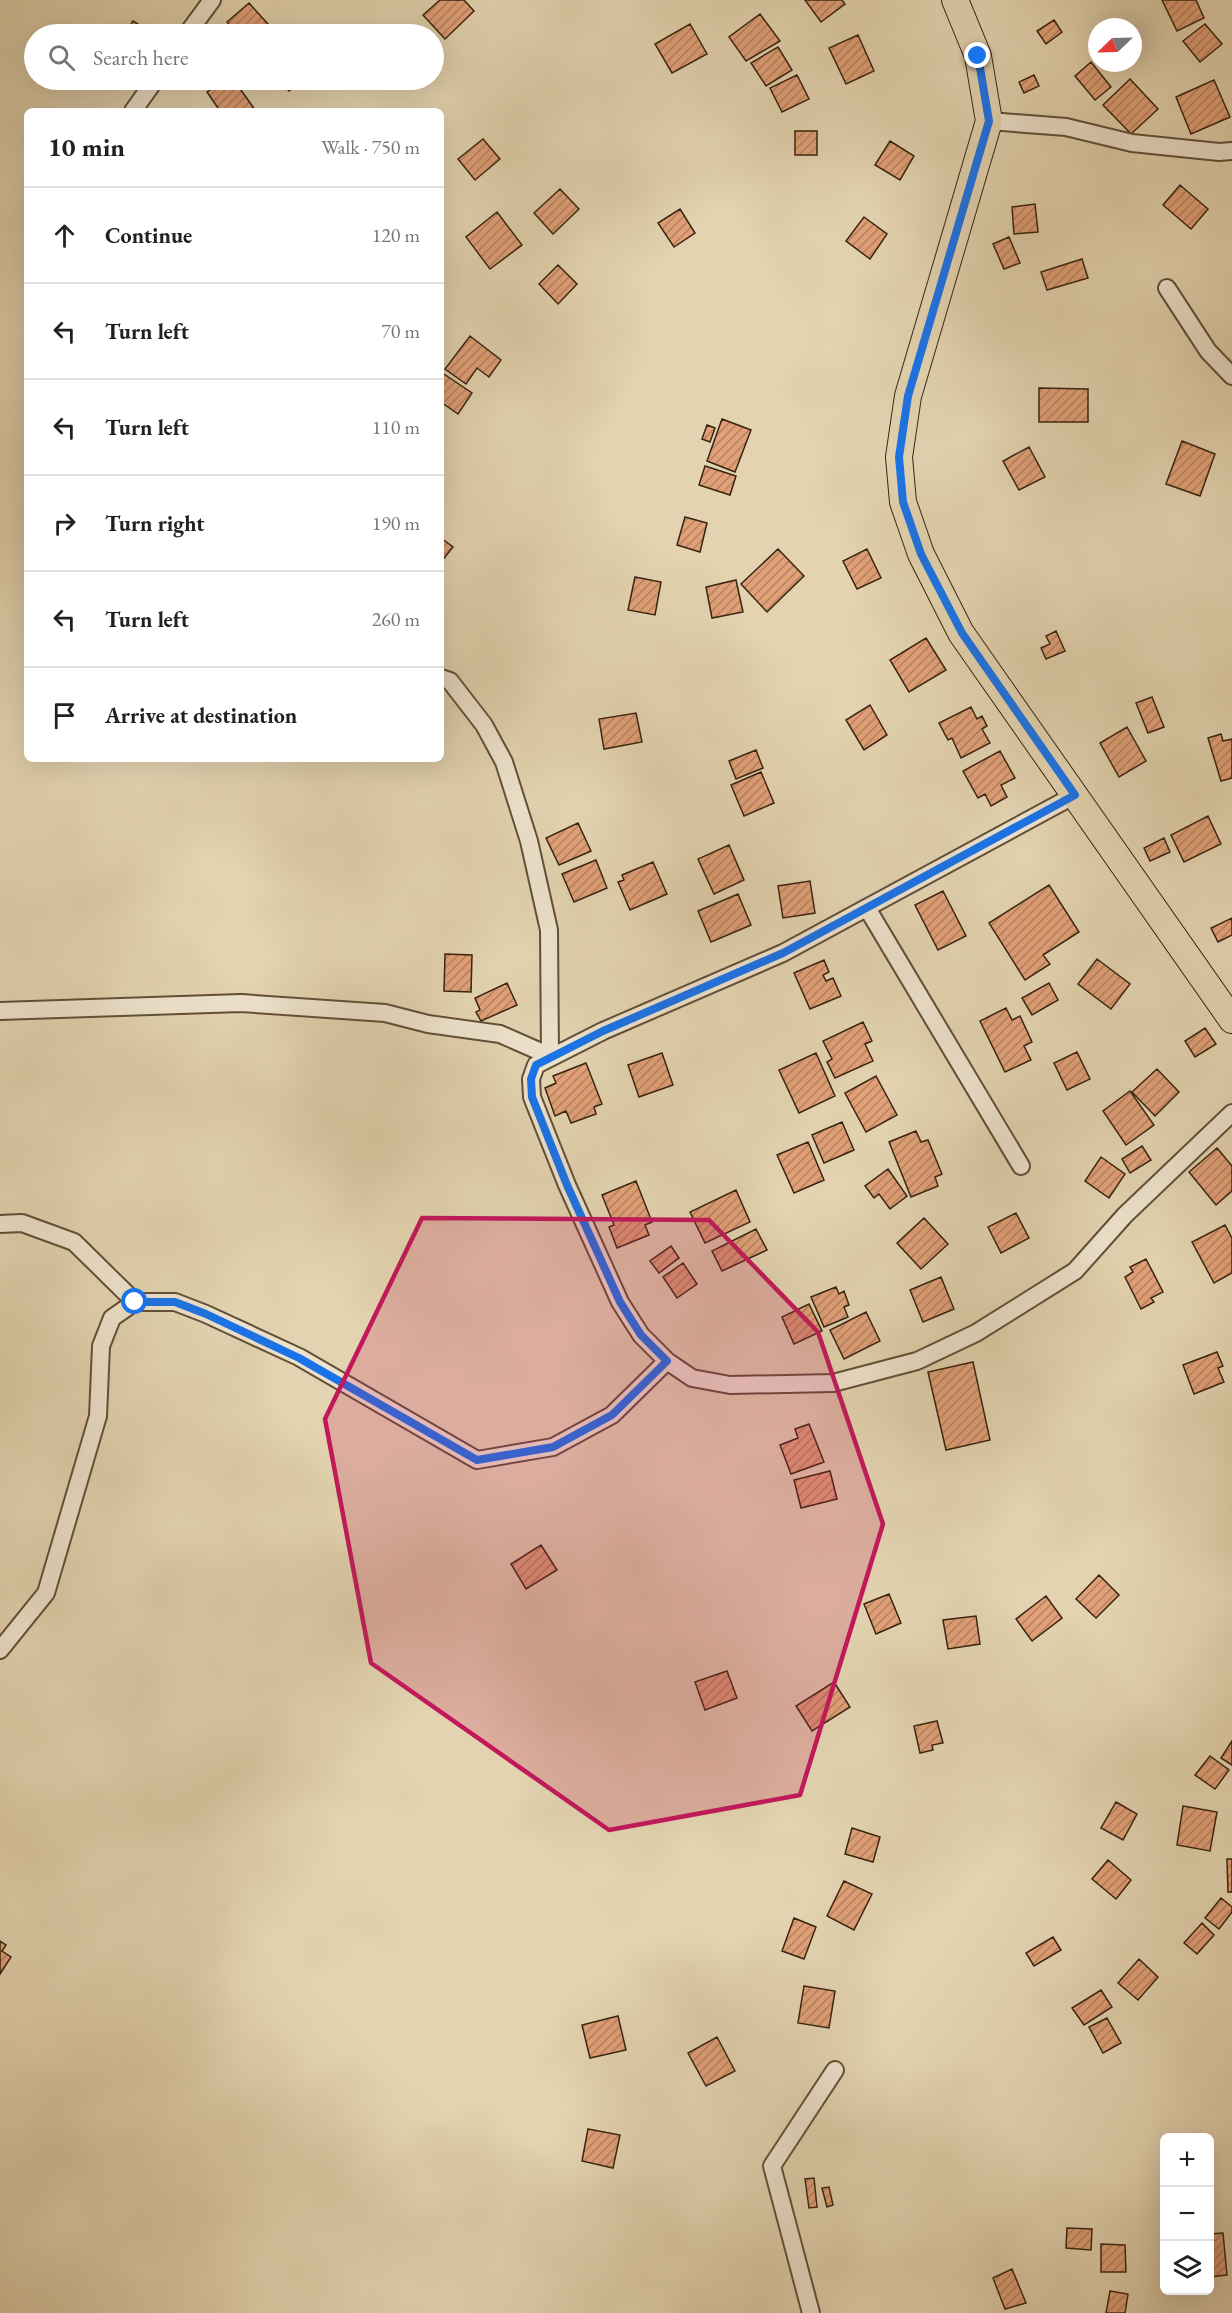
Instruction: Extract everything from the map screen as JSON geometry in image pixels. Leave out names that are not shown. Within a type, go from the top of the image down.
[{"type":"main road","points":[[955,0],[978,56],[989,121],[908,396],[899,457],[903,502],[921,554],[962,633],[1232,1020]]},
{"type":"street","points":[[194,24],[212,0]]},
{"type":"street","points":[[135,108],[148,90]]},
{"type":"street","points":[[989,121],[1066,127],[1132,143],[1219,152],[1232,151]]},
{"type":"street","points":[[1167,288],[1208,351],[1232,376]]},
{"type":"street","points":[[444,679],[450,681],[484,726],[504,762],[529,841],[549,930],[550,1056]]},
{"type":"street","points":[[1075,795],[783,953],[603,1031],[536,1065],[532,1071],[532,1097],[567,1185],[620,1302],[641,1335],[667,1361],[692,1378],[730,1385],[833,1383],[917,1361],[976,1334],[1075,1271],[1125,1215],[1232,1113]]},
{"type":"street","points":[[867,908],[1021,1166]]},
{"type":"street","points":[[0,1011],[242,1003],[385,1013],[428,1024],[500,1034],[550,1056]]},
{"type":"street","points":[[0,1224],[22,1223],[74,1242],[135,1302]]},
{"type":"street","points":[[0,1650],[46,1593],[98,1416],[101,1346],[112,1318],[135,1302],[175,1302],[206,1314],[299,1358],[477,1460],[553,1447],[612,1415],[667,1361]]},
{"type":"street","points":[[811,2313],[772,2166],[835,2070]]},
{"type":"highlighted area","points":[[422,1218],[709,1220],[818,1332],[883,1524],[800,1795],[609,1830],[371,1663],[325,1419]]},
{"type":"building","points":[[440,0],[464,0],[474,11],[445,39],[444,24],[431,24],[423,15]]},
{"type":"building","points":[[805,0],[842,0],[845,4],[821,22]]},
{"type":"building","points":[[1162,0],[1196,0],[1204,18],[1177,31]]},
{"type":"building","points":[[249,3],[268,24],[229,24],[227,22]]},
{"type":"building","points":[[760,14],[780,41],[746,61],[729,37]]},
{"type":"building","points":[[1054,20],[1062,32],[1046,44],[1037,31]]},
{"type":"building","points":[[690,24],[707,54],[672,73],[655,44]]},
{"type":"building","points":[[1205,24],[1222,44],[1200,62],[1183,41]]},
{"type":"building","points":[[858,35],[874,71],[846,84],[829,48]]},
{"type":"building","points":[[778,47],[792,70],[766,86],[751,63]]},
{"type":"building","points":[[1088,65],[1088,72],[1099,72],[1111,87],[1095,100],[1075,76]]},
{"type":"building","points":[[797,75],[809,99],[782,112],[770,88]]},
{"type":"building","points":[[1034,75],[1039,86],[1024,93],[1019,82]]},
{"type":"building","points":[[1130,79],[1158,109],[1131,134],[1103,105]]},
{"type":"building","points":[[1214,80],[1230,117],[1191,134],[1176,97]]},
{"type":"building","points":[[210,90],[241,90],[254,108],[218,108],[207,92]]},
{"type":"building","points":[[795,131],[817,131],[817,155],[795,155]]},
{"type":"building","points":[[483,139],[500,159],[475,180],[458,159]]},
{"type":"building","points":[[890,141],[914,156],[900,180],[875,165]]},
{"type":"building","points":[[1180,185],[1208,209],[1191,229],[1163,205]]},
{"type":"building","points":[[560,189],[579,209],[553,234],[534,213]]},
{"type":"building","points":[[1035,204],[1038,232],[1014,234],[1012,207]]},
{"type":"building","points":[[680,209],[695,233],[674,247],[658,223]]},
{"type":"building","points":[[497,212],[522,245],[490,269],[466,237]]},
{"type":"building","points":[[864,217],[887,234],[870,259],[846,241]]},
{"type":"building","points":[[1009,237],[1020,263],[1004,269],[993,244]]},
{"type":"building","points":[[1082,259],[1088,278],[1047,290],[1041,272]]},
{"type":"building","points":[[558,265],[577,284],[558,304],[539,284]]},
{"type":"building","points":[[470,336],[501,360],[489,377],[477,368],[466,384],[445,369]]},
{"type":"building","points":[[444,374],[472,393],[458,414],[444,404]]},
{"type":"building","points":[[1039,388],[1088,389],[1088,422],[1039,422]]},
{"type":"building","points":[[722,419],[751,430],[735,472],[707,461]]},
{"type":"building","points":[[707,425],[715,428],[710,442],[702,439]]},
{"type":"building","points":[[1182,441],[1215,454],[1200,496],[1166,484]]},
{"type":"building","points":[[1029,447],[1045,477],[1019,490],[1003,461]]},
{"type":"building","points":[[705,466],[736,476],[730,495],[699,485]]},
{"type":"building","points":[[685,517],[707,523],[700,552],[677,545]]},
{"type":"building","points":[[444,540],[453,547],[444,558]]},
{"type":"building","points":[[778,549],[804,576],[767,612],[741,584]]},
{"type":"building","points":[[867,549],[881,578],[857,589],[843,561]]},
{"type":"building","points":[[635,577],[661,582],[655,615],[628,610]]},
{"type":"building","points":[[736,580],[743,612],[712,618],[706,587]]},
{"type":"building","points":[[1056,631],[1065,651],[1046,659],[1041,648],[1050,644],[1046,636]]},
{"type":"building","points":[[926,638],[946,670],[909,692],[890,660]]},
{"type":"building","points":[[1152,697],[1164,727],[1148,733],[1136,703]]},
{"type":"building","points":[[870,705],[887,735],[864,750],[846,720]]},
{"type":"building","points":[[971,707],[977,719],[982,716],[987,726],[982,729],[990,743],[961,758],[952,738],[948,740],[939,723]]},
{"type":"building","points":[[636,713],[642,742],[604,749],[599,719]]},
{"type":"building","points":[[1127,727],[1146,761],[1119,777],[1100,743]]},
{"type":"building","points":[[1221,734],[1223,741],[1232,739],[1232,778],[1221,781],[1208,738]]},
{"type":"building","points":[[756,750],[763,768],[736,779],[729,761]]},
{"type":"building","points":[[1000,751],[1015,778],[1001,785],[1007,797],[991,806],[985,794],[978,798],[963,771]]},
{"type":"building","points":[[761,772],[774,803],[744,816],[731,785]]},
{"type":"building","points":[[1208,816],[1221,844],[1184,862],[1171,835]]},
{"type":"building","points":[[578,823],[591,851],[559,865],[546,838]]},
{"type":"building","points":[[1164,838],[1170,852],[1150,861],[1144,848]]},
{"type":"building","points":[[729,845],[744,880],[714,894],[698,859]]},
{"type":"building","points":[[596,860],[607,888],[574,902],[562,874]]},
{"type":"building","points":[[653,862],[667,894],[630,910],[618,882],[624,880],[622,875]]},
{"type":"building","points":[[810,881],[815,913],[783,918],[778,886]]},
{"type":"building","points":[[1049,885],[1079,932],[1043,955],[1050,964],[1025,980],[989,923]]},
{"type":"building","points":[[943,891],[966,936],[938,950],[915,905]]},
{"type":"building","points":[[738,894],[751,925],[711,942],[698,911]]},
{"type":"building","points":[[1232,918],[1232,935],[1218,942],[1211,928]]},
{"type":"building","points":[[445,954],[472,955],[471,992],[444,991]]},
{"type":"building","points":[[1097,959],[1130,984],[1111,1009],[1078,984]]},
{"type":"building","points":[[824,960],[829,972],[823,975],[826,981],[833,978],[841,996],[810,1009],[794,973]]},
{"type":"building","points":[[507,983],[517,1005],[481,1021],[476,1012],[480,1010],[475,998]]},
{"type":"building","points":[[1049,983],[1058,1000],[1032,1015],[1022,998]]},
{"type":"building","points":[[1006,1008],[1012,1020],[1020,1016],[1032,1042],[1024,1046],[1031,1060],[1005,1072],[980,1021]]},
{"type":"building","points":[[863,1022],[872,1041],[865,1044],[873,1061],[835,1078],[827,1062],[832,1059],[823,1041]]},
{"type":"building","points":[[1205,1028],[1216,1044],[1195,1057],[1185,1041]]},
{"type":"building","points":[[1077,1052],[1090,1079],[1067,1090],[1054,1063]]},
{"type":"building","points":[[662,1053],[673,1085],[639,1097],[628,1065]]},
{"type":"building","points":[[816,1053],[835,1096],[799,1113],[779,1070]]},
{"type":"building","points":[[586,1063],[602,1104],[594,1107],[596,1114],[571,1123],[566,1111],[555,1116],[545,1088],[556,1083],[553,1076]]},
{"type":"building","points":[[1157,1069],[1179,1092],[1155,1116],[1132,1092]]},
{"type":"building","points":[[876,1076],[897,1115],[866,1132],[845,1093]]},
{"type":"building","points":[[1130,1091],[1154,1125],[1126,1145],[1103,1111]]},
{"type":"building","points":[[842,1122],[854,1150],[824,1163],[812,1135]]},
{"type":"building","points":[[916,1131],[921,1142],[928,1140],[942,1174],[935,1177],[938,1186],[911,1197],[889,1142]]},
{"type":"building","points":[[808,1142],[824,1180],[794,1193],[777,1155]]},
{"type":"building","points":[[1142,1146],[1151,1160],[1130,1173],[1122,1159]]},
{"type":"building","points":[[1217,1148],[1232,1166],[1232,1191],[1216,1205],[1189,1172]]},
{"type":"building","points":[[1101,1157],[1125,1174],[1109,1198],[1085,1181]]},
{"type":"building","points":[[888,1169],[907,1196],[890,1209],[879,1194],[874,1198],[865,1186]]},
{"type":"building","points":[[636,1181],[652,1222],[645,1225],[649,1235],[617,1248],[609,1227],[614,1225],[602,1195]]},
{"type":"building","points":[[736,1190],[750,1222],[705,1243],[690,1212]]},
{"type":"building","points":[[1016,1213],[1029,1238],[1001,1253],[988,1227]]},
{"type":"building","points":[[924,1218],[948,1244],[921,1269],[897,1243]]},
{"type":"building","points":[[1225,1225],[1232,1238],[1232,1273],[1214,1283],[1192,1242]]},
{"type":"building","points":[[756,1229],[767,1250],[722,1271],[712,1251]]},
{"type":"building","points":[[671,1246],[679,1258],[659,1273],[650,1261]]},
{"type":"building","points":[[1146,1259],[1163,1292],[1151,1298],[1154,1302],[1141,1309],[1125,1277],[1133,1272],[1130,1267]]},
{"type":"building","points":[[683,1263],[697,1284],[677,1298],[663,1277]]},
{"type":"building","points":[[941,1277],[954,1309],[923,1322],[910,1290]]},
{"type":"building","points":[[836,1287],[839,1294],[844,1291],[849,1305],[844,1307],[848,1317],[824,1327],[811,1297]]},
{"type":"building","points":[[809,1304],[822,1331],[794,1344],[782,1317]]},
{"type":"building","points":[[866,1312],[880,1341],[844,1359],[830,1330]]},
{"type":"building","points":[[1217,1352],[1223,1366],[1218,1368],[1224,1382],[1194,1394],[1183,1365]]},
{"type":"building","points":[[973,1362],[990,1440],[946,1450],[928,1372]]},
{"type":"building","points":[[809,1424],[824,1462],[791,1474],[780,1445],[798,1438],[795,1429]]},
{"type":"building","points":[[830,1471],[837,1499],[801,1508],[794,1480]]},
{"type":"building","points":[[541,1545],[557,1570],[526,1589],[511,1564]]},
{"type":"building","points":[[1099,1575],[1119,1595],[1096,1618],[1076,1599]]},
{"type":"building","points":[[889,1594],[901,1623],[876,1634],[864,1604]]},
{"type":"building","points":[[1046,1596],[1062,1618],[1032,1641],[1016,1619]]},
{"type":"building","points":[[976,1616],[980,1644],[948,1649],[943,1620]]},
{"type":"building","points":[[727,1671],[737,1698],[705,1710],[695,1682]]},
{"type":"building","points":[[834,1682],[850,1707],[812,1731],[796,1706]]},
{"type":"building","points":[[937,1721],[943,1743],[932,1745],[933,1750],[920,1753],[914,1726]]},
{"type":"building","points":[[1232,1741],[1232,1765],[1221,1758]]},
{"type":"building","points":[[1210,1756],[1229,1770],[1215,1789],[1195,1775]]},
{"type":"building","points":[[1116,1802],[1137,1814],[1123,1840],[1101,1828]]},
{"type":"building","points":[[1183,1806],[1217,1812],[1210,1851],[1177,1845]]},
{"type":"building","points":[[852,1828],[880,1837],[873,1862],[845,1854]]},
{"type":"building","points":[[1227,1859],[1232,1859],[1232,1892],[1228,1892]]},
{"type":"building","points":[[1108,1860],[1131,1880],[1116,1899],[1092,1879]]},
{"type":"building","points":[[844,1881],[872,1894],[854,1930],[827,1916]]},
{"type":"building","points":[[1221,1898],[1232,1907],[1232,1912],[1219,1929],[1205,1918]]},
{"type":"building","points":[[794,1918],[816,1927],[804,1959],[782,1951]]},
{"type":"building","points":[[1202,1923],[1214,1935],[1197,1954],[1184,1943]]},
{"type":"building","points":[[1053,1937],[1061,1950],[1034,1966],[1026,1953]]},
{"type":"building","points":[[0,1941],[6,1945],[2,1951],[11,1957],[0,1974]]},
{"type":"building","points":[[1139,1959],[1158,1977],[1138,2000],[1118,1983]]},
{"type":"building","points":[[804,1986],[835,1991],[829,2028],[798,2023]]},
{"type":"building","points":[[1101,1990],[1112,2007],[1084,2025],[1072,2008]]},
{"type":"building","points":[[618,2016],[626,2050],[590,2058],[582,2025]]},
{"type":"building","points":[[1107,2018],[1121,2043],[1103,2053],[1089,2027]]},
{"type":"building","points":[[717,2037],[735,2071],[706,2086],[688,2053]]},
{"type":"building","points":[[588,2129],[620,2135],[613,2168],[582,2161]]},
{"type":"building","points":[[814,2178],[817,2207],[809,2208],[805,2179]]},
{"type":"building","points":[[829,2187],[833,2205],[827,2207],[822,2188]]},
{"type":"building","points":[[1067,2228],[1092,2229],[1091,2250],[1066,2248]]},
{"type":"building","points":[[1223,2233],[1227,2275],[1214,2277],[1214,2234]]},
{"type":"building","points":[[1101,2244],[1125,2245],[1126,2272],[1101,2272]]},
{"type":"building","points":[[1012,2269],[1026,2303],[1005,2309],[993,2278]]},
{"type":"building","points":[[1110,2291],[1128,2294],[1125,2313],[1106,2313]]},
{"type":"route","points":[[135,1302],[175,1302],[206,1314],[299,1358],[477,1460],[553,1447],[612,1415],[667,1361],[641,1335],[620,1302],[567,1185],[532,1097],[531,1079],[536,1065],[603,1031],[783,953],[1075,795],[962,633],[921,554],[903,502],[899,457],[908,396],[989,121],[978,56]]}]
